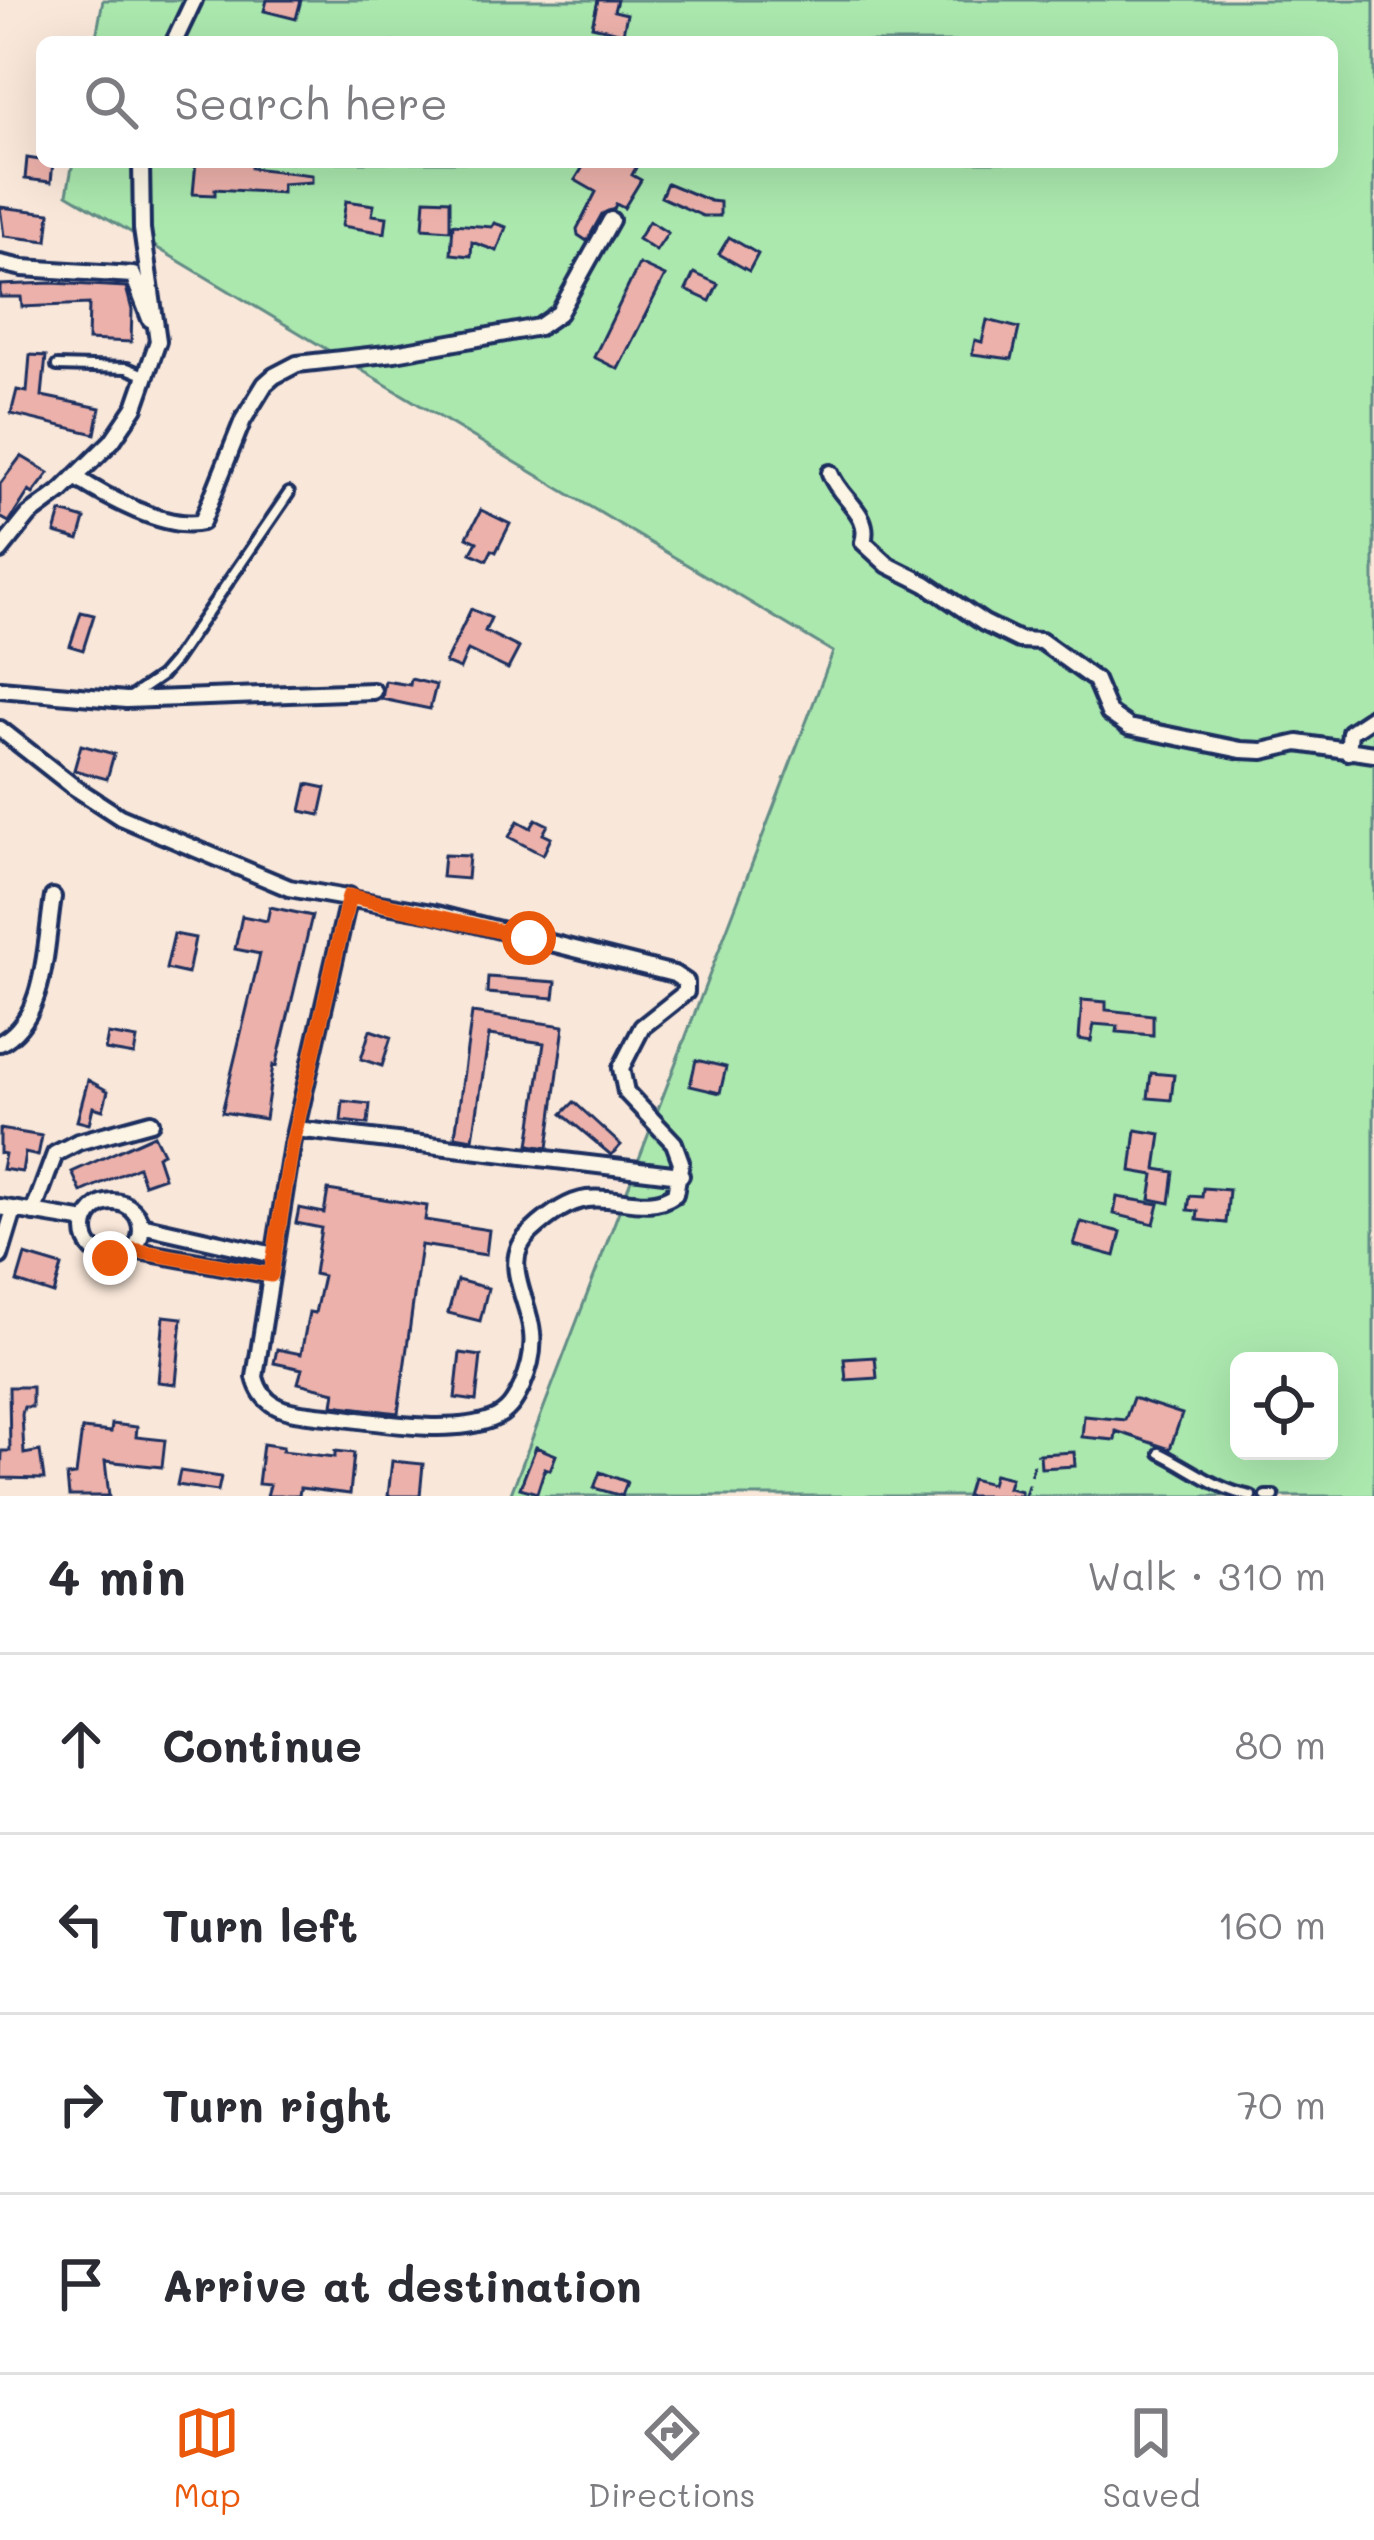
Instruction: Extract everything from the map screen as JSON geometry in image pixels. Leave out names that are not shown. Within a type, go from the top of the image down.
[{"type":"street","points":[[177,36],[194,0]]},
{"type":"street","points":[[0,551],[29,515],[112,441],[135,407],[158,341],[142,229],[142,168]]},
{"type":"street","points":[[75,477],[114,502],[187,524],[202,522],[243,420],[274,376],[297,364],[395,353],[538,327],[559,313],[611,220]]},
{"type":"street","points":[[0,263],[133,275],[158,341]]},
{"type":"street","points":[[830,473],[837,490],[860,514],[866,531],[863,542],[888,566],[926,584],[1000,632],[1018,640],[1041,641],[1095,680],[1109,713],[1130,728],[1241,750],[1263,751],[1298,743],[1374,754]]},
{"type":"street","points":[[0,689],[126,700],[373,691]]},
{"type":"street","points":[[1348,752],[1350,732],[1374,716]]},
{"type":"street","points":[[0,729],[86,795],[140,826],[289,888],[349,896],[674,974],[686,982],[686,992],[642,1028],[621,1068],[626,1092],[674,1143],[681,1162],[675,1194],[662,1204],[588,1199],[568,1205],[526,1235],[516,1251],[515,1267],[529,1314],[532,1353],[512,1406],[492,1419],[401,1424],[283,1411],[265,1401],[254,1377],[296,1129],[349,896]]},
{"type":"street","points":[[0,1043],[17,1034],[35,1001],[53,897]]},
{"type":"street","points":[[33,1213],[55,1154],[78,1142],[151,1122]]},
{"type":"street","points":[[296,1129],[680,1175]]},
{"type":"street","points":[[86,1221],[103,1204],[115,1202],[136,1214],[140,1239],[133,1250]]},
{"type":"street","points":[[0,1256],[7,1209],[86,1221]]},
{"type":"street","points":[[86,1221],[89,1246],[110,1258],[133,1250],[271,1275]]},
{"type":"street","points":[[141,1225],[274,1255]]},
{"type":"lane","points":[[57,367],[127,368],[146,376]]},
{"type":"lane","points":[[126,700],[174,661],[289,493]]},
{"type":"lane","points":[[1160,1453],[1216,1486],[1251,1496]]},
{"type":"path","points":[[1025,1496],[1036,1453]]},
{"type":"green space","points":[[103,0],[1374,0],[1374,1496],[510,1496],[833,652],[67,194],[72,168],[1338,168],[1338,36],[96,36]]},
{"type":"building","points":[[267,0],[301,0],[296,19],[264,11]]},
{"type":"building","points":[[598,0],[617,0],[614,11],[627,14],[623,33],[592,26]]},
{"type":"building","points":[[27,158],[36,159],[36,168],[52,168],[51,182],[25,179]]},
{"type":"building","points":[[195,168],[312,175],[312,182],[282,184],[282,193],[215,189],[215,195],[193,194]]},
{"type":"building","points":[[582,168],[636,168],[632,175],[641,180],[624,208],[616,204],[602,214],[587,241],[577,229],[596,192],[575,180]]},
{"type":"building","points":[[667,183],[720,202],[720,216],[703,216],[661,197]]},
{"type":"building","points":[[425,199],[450,200],[450,230],[423,228]]},
{"type":"building","points":[[346,201],[374,205],[372,215],[387,217],[385,233],[342,226]]},
{"type":"building","points":[[0,207],[50,213],[47,241],[4,236]]},
{"type":"building","points":[[649,221],[668,233],[656,251],[638,239]]},
{"type":"building","points":[[494,223],[506,227],[497,251],[472,242],[471,256],[451,254],[453,224],[492,227]]},
{"type":"building","points":[[729,237],[758,254],[749,271],[719,254]]},
{"type":"building","points":[[639,264],[665,276],[618,369],[594,357]]},
{"type":"building","points":[[694,273],[718,284],[710,301],[686,290]]},
{"type":"building","points":[[0,285],[126,287],[132,310],[131,342],[88,340],[89,304],[22,307],[21,297],[0,297]]},
{"type":"building","points":[[987,320],[1019,328],[1012,359],[972,354],[975,340],[982,342]]},
{"type":"building","points":[[30,355],[46,356],[42,396],[100,408],[95,434],[11,414],[17,390],[27,392]]},
{"type":"building","points":[[21,456],[49,473],[33,494],[29,491],[9,522],[0,517],[0,484]]},
{"type":"building","points":[[481,510],[510,524],[487,560],[471,553],[477,542],[467,537]]},
{"type":"building","points":[[61,512],[85,519],[79,540],[55,533]]},
{"type":"building","points":[[471,609],[491,618],[485,631],[519,648],[508,669],[468,650],[460,669],[445,663]]},
{"type":"building","points":[[81,612],[94,615],[83,650],[70,646]]},
{"type":"building","points":[[411,679],[436,685],[430,709],[382,699],[385,681],[410,685]]},
{"type":"building","points":[[81,745],[114,754],[107,779],[74,770]]},
{"type":"building","points":[[307,784],[326,788],[320,815],[301,811]]},
{"type":"building","points":[[536,819],[548,825],[543,834],[551,838],[543,855],[509,837],[518,821],[531,828]]},
{"type":"building","points":[[444,855],[469,856],[467,879],[442,877]]},
{"type":"building","points":[[270,907],[312,916],[273,1065],[265,1119],[222,1112],[260,954],[235,949],[242,916],[267,921]]},
{"type":"building","points":[[174,934],[195,938],[188,974],[166,969]]},
{"type":"building","points":[[488,977],[556,982],[554,998],[487,993]]},
{"type":"building","points":[[1082,1000],[1106,1002],[1106,1010],[1153,1015],[1153,1035],[1117,1032],[1118,1026],[1094,1024],[1091,1041],[1079,1039]]},
{"type":"building","points":[[472,1013],[564,1026],[548,1148],[529,1145],[544,1043],[489,1035],[473,1139],[455,1136]]},
{"type":"building","points":[[370,1030],[391,1037],[382,1066],[361,1059]]},
{"type":"building","points":[[108,1034],[137,1039],[134,1055],[105,1050]]},
{"type":"building","points":[[696,1060],[726,1067],[720,1093],[690,1086]]},
{"type":"building","points":[[1151,1073],[1174,1075],[1171,1100],[1148,1098]]},
{"type":"building","points":[[88,1080],[108,1091],[103,1110],[93,1107],[89,1124],[77,1121]]},
{"type":"building","points":[[343,1101],[370,1104],[368,1124],[341,1121]]},
{"type":"building","points":[[574,1102],[621,1145],[611,1155],[562,1114]]},
{"type":"building","points":[[0,1129],[42,1136],[38,1156],[25,1153],[22,1172],[2,1169],[5,1154],[0,1153]]},
{"type":"building","points":[[1136,1130],[1161,1134],[1156,1169],[1174,1172],[1170,1203],[1150,1199],[1154,1175],[1131,1171]]},
{"type":"building","points":[[154,1135],[163,1153],[157,1156],[164,1177],[144,1184],[138,1167],[81,1192],[72,1172]]},
{"type":"building","points":[[1203,1188],[1229,1190],[1226,1223],[1197,1220],[1198,1211],[1188,1210],[1190,1196],[1202,1197]]},
{"type":"building","points":[[328,1190],[427,1206],[425,1220],[489,1230],[486,1255],[421,1245],[398,1413],[333,1405],[335,1392],[298,1383],[302,1369],[274,1363],[277,1349],[301,1354],[309,1312],[315,1313],[323,1276],[314,1274],[321,1228],[296,1223],[299,1208],[324,1213]]},
{"type":"building","points":[[1117,1197],[1159,1204],[1154,1224],[1114,1214]]},
{"type":"building","points":[[1081,1222],[1121,1232],[1115,1256],[1074,1245]]},
{"type":"building","points":[[25,1255],[62,1266],[54,1294],[17,1282]]},
{"type":"building","points":[[457,1280],[488,1288],[480,1321],[448,1313]]},
{"type":"building","points":[[164,1316],[182,1318],[176,1384],[158,1382]]},
{"type":"building","points":[[460,1353],[481,1356],[476,1401],[455,1398]]},
{"type":"building","points":[[875,1357],[877,1378],[846,1380],[844,1359]]},
{"type":"building","points":[[9,1387],[32,1387],[32,1407],[24,1407],[22,1414],[24,1454],[40,1451],[44,1479],[1,1478],[2,1451],[10,1451]]},
{"type":"building","points":[[1133,1398],[1182,1414],[1170,1449],[1116,1431],[1115,1440],[1082,1437],[1084,1416],[1125,1420]]},
{"type":"building","points":[[112,1424],[137,1427],[136,1437],[165,1440],[162,1467],[105,1461],[109,1496],[69,1496],[67,1476],[76,1475],[82,1429],[111,1432]]},
{"type":"building","points":[[263,1444],[335,1457],[335,1451],[354,1453],[350,1494],[300,1488],[299,1496],[267,1496],[270,1485],[258,1484]]},
{"type":"building","points":[[536,1447],[556,1455],[550,1470],[545,1468],[537,1493],[520,1488]]},
{"type":"building","points":[[1074,1452],[1075,1466],[1041,1468],[1040,1454]]},
{"type":"building","points":[[392,1461],[423,1464],[420,1496],[388,1496]]},
{"type":"building","points":[[180,1471],[221,1477],[218,1491],[177,1485]]},
{"type":"building","points":[[600,1472],[627,1482],[622,1496],[594,1488]]},
{"type":"building","points":[[994,1474],[1011,1478],[1008,1488],[1021,1491],[1021,1496],[966,1496],[971,1479],[991,1484]]},
{"type":"route","points":[[110,1258],[133,1250],[271,1275],[292,1145],[349,896],[529,938]]}]
